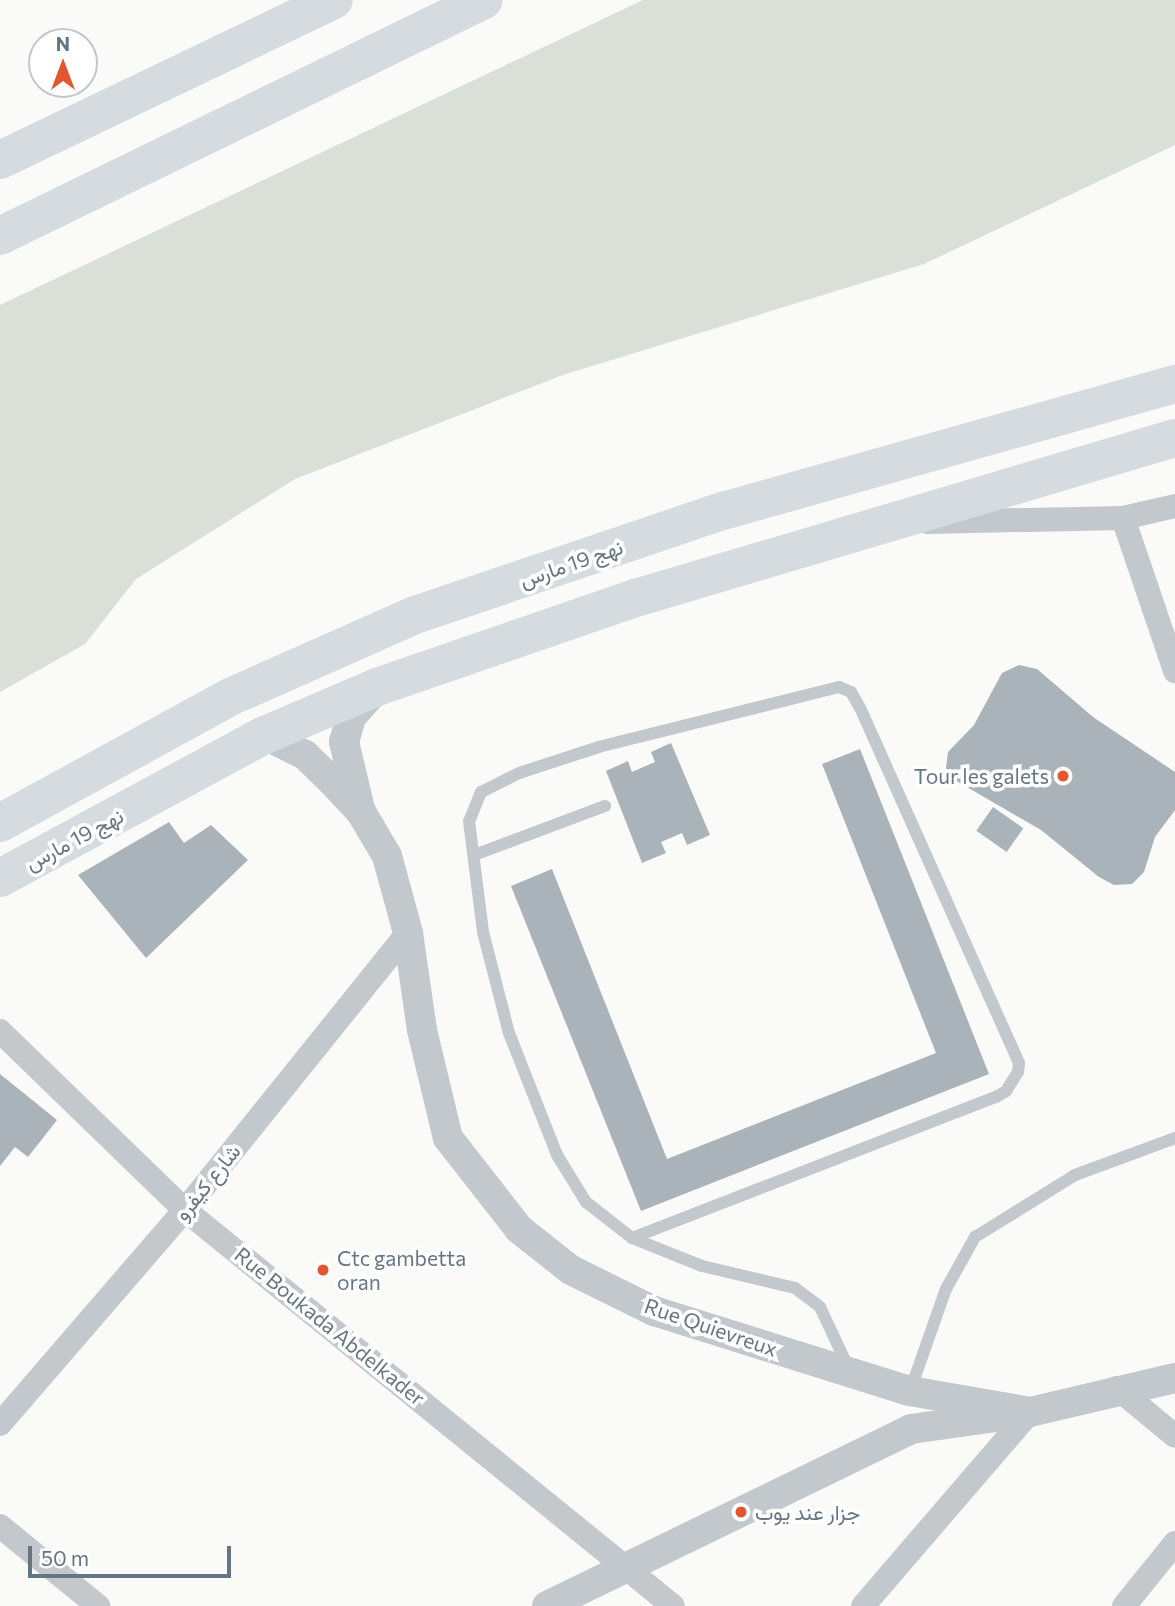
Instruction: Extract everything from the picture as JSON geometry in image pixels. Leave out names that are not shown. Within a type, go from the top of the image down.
[{"type":"main road","points":[[0,160],[334,0]]},
{"type":"main road","points":[[0,236],[484,0]]},
{"type":"main road","name":"نهج 19 مارس","points":[[0,823],[230,697],[415,615],[723,511],[1175,384]]},
{"type":"main road","name":"نهج 19 مارس","points":[[0,878],[265,735],[377,687],[878,523],[1175,438]]},
{"type":"street","points":[[878,523],[1123,518],[1175,506]]},
{"type":"street","points":[[1123,518],[1175,671]]},
{"type":"street","points":[[361,812],[344,742],[351,717],[377,687]]},
{"type":"street","points":[[265,735],[305,755],[361,812]]},
{"type":"street","name":"Rue Quievreux","points":[[361,812],[387,856],[408,933],[422,1030],[448,1138],[519,1229],[571,1270],[654,1311],[910,1391],[1030,1412]]},
{"type":"street","name":"شارع كيفرو","points":[[0,1424],[185,1210],[408,933]]},
{"type":"street","name":"Rue Boukada Abdelkader","points":[[0,1031],[185,1210],[627,1565],[673,1606]]},
{"type":"street","points":[[547,1606],[911,1429],[1030,1412],[1117,1388],[1175,1378]]},
{"type":"street","points":[[1117,1388],[1175,1436]]},
{"type":"street","points":[[863,1606],[1030,1412]]},
{"type":"street","points":[[0,1526],[98,1606]]},
{"type":"street","points":[[1124,1606],[1175,1543]]},
{"type":"lane","points":[[632,1238],[996,1097],[1013,1083],[1019,1063],[860,708],[851,692],[839,687],[599,747],[492,785],[481,792],[468,821],[483,932],[509,1033],[557,1155],[586,1202],[632,1238],[702,1266],[795,1288],[820,1307],[850,1372]]},
{"type":"lane","points":[[474,855],[605,806]]},
{"type":"lane","points":[[910,1391],[946,1289],[975,1237],[1075,1175],[1175,1138]]},
{"type":"shaded area","points":[[643,0],[1175,0],[1175,145],[924,264],[563,375],[295,479],[136,579],[85,644],[0,692],[0,305]]},
{"type":"building","name":"Tour les galets","points":[[1019,665],[1037,669],[1093,717],[1175,772],[1175,810],[1155,837],[1144,872],[1132,884],[1114,885],[1099,877],[1041,830],[953,779],[946,768],[948,752],[974,725],[1002,673]]},
{"type":"building","points":[[671,743],[710,835],[687,845],[682,833],[661,842],[666,853],[642,863],[606,771],[628,761],[632,772],[655,762],[651,752]]},
{"type":"building","points":[[860,749],[989,1074],[641,1211],[511,886],[552,869],[667,1159],[936,1053],[822,764]]},
{"type":"building","points":[[993,807],[1023,828],[1007,852],[976,831]]},
{"type":"building","points":[[169,822],[184,843],[211,825],[248,860],[146,958],[78,875]]},
{"type":"building","points":[[0,1074],[57,1120],[28,1157],[15,1147],[0,1166]]},
{"type":"place","name":"Tour les galets","points":[[1063,776]]},
{"type":"place","name":"Ctc gambetta oran","points":[[323,1270]]},
{"type":"place","name":"جزار عند يوب","points":[[741,1512]]}]
